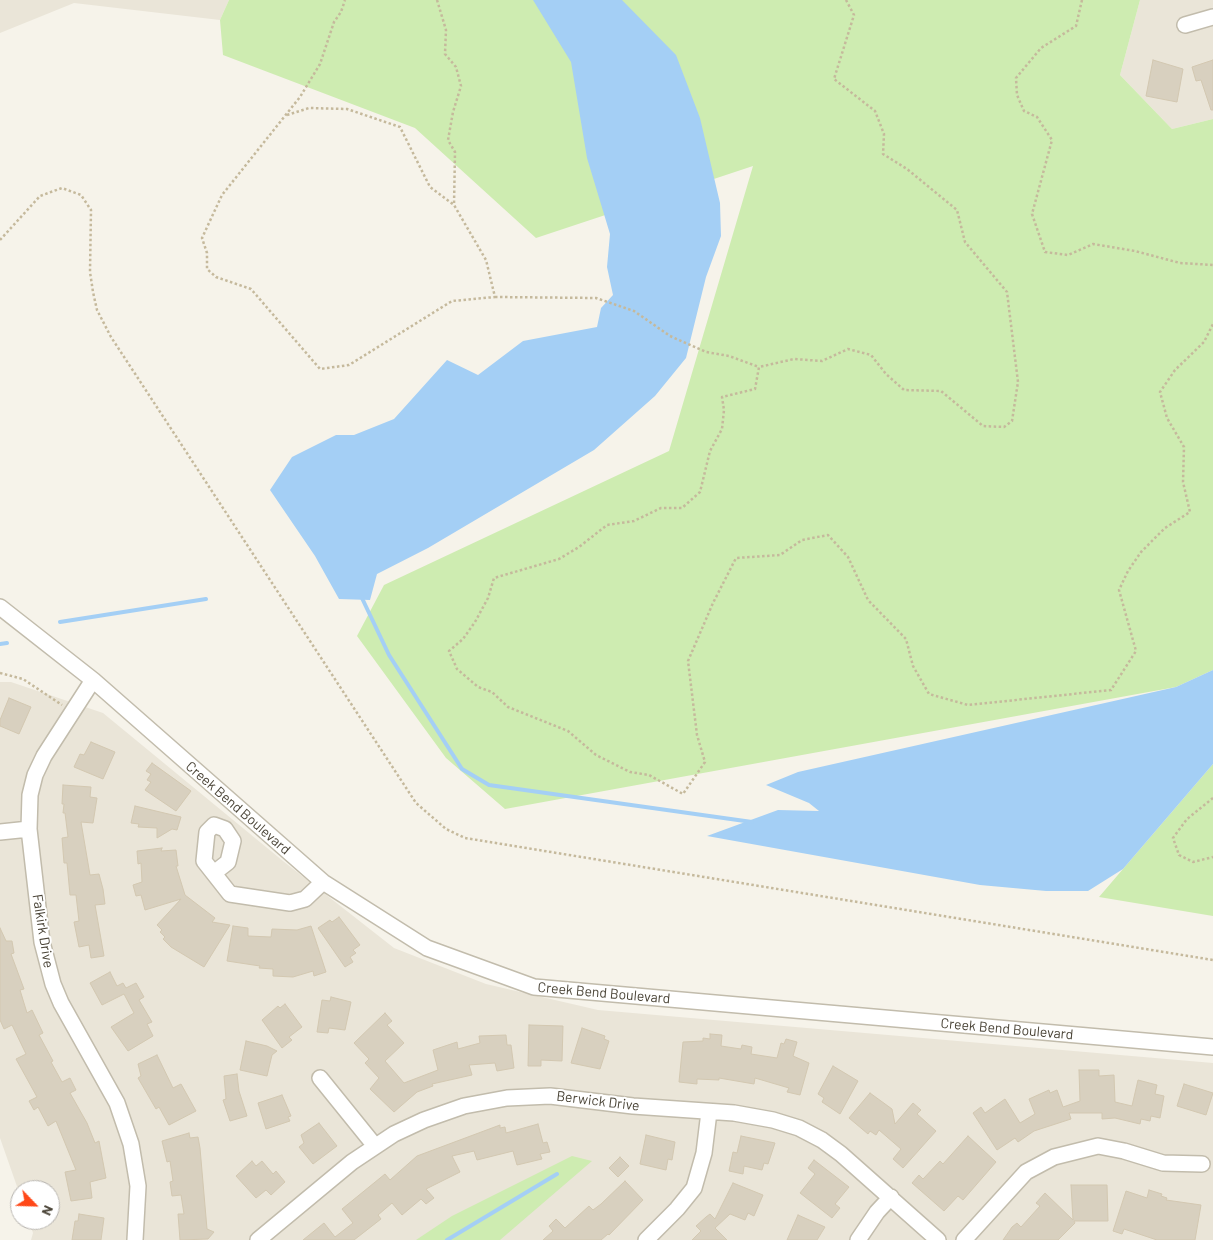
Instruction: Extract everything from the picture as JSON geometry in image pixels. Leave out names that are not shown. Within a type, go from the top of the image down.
[{"type":"street","points":[[1185,25],[1213,18]]},
{"type":"street","name":"Creek Bend Boulevard","points":[[0,607],[93,680],[323,882],[427,948],[534,987],[1213,1046]]},
{"type":"street","name":"Falkirk Drive","points":[[93,680],[44,756],[35,775],[30,795],[29,829],[42,942],[53,984],[61,1003],[117,1103],[131,1144],[138,1186],[135,1240]]},
{"type":"street","points":[[0,832],[29,829]]},
{"type":"street","points":[[214,873],[230,894],[290,903],[305,899],[323,882]]},
{"type":"street","points":[[320,1078],[375,1146]]},
{"type":"street","name":"Berwick Drive","points":[[258,1240],[375,1146],[394,1134],[443,1112],[507,1098],[572,1097],[633,1106],[734,1113],[773,1120],[799,1128],[822,1140],[841,1154],[938,1240]]},
{"type":"street","points":[[646,1240],[677,1209],[694,1188],[704,1154],[709,1112]]},
{"type":"street","points":[[964,1240],[1026,1172],[1054,1157],[1098,1146],[1124,1151],[1163,1163],[1202,1164]]},
{"type":"street","points":[[858,1240],[877,1212],[891,1197]]},
{"type":"path","points":[[345,0],[341,12],[334,22],[320,64],[300,97],[222,195],[202,238],[208,253],[207,269],[216,277],[251,289],[320,369],[349,365],[452,302],[495,297],[596,298],[634,312],[670,336],[706,352],[729,356],[759,367],[794,359],[822,362],[848,349],[871,355],[886,374],[904,390],[941,391],[983,426],[1004,427],[1012,421],[1018,382],[1007,292],[965,242],[957,210],[907,169],[883,154],[884,134],[875,110],[834,79],[854,15],[846,0]]},
{"type":"path","points":[[437,0],[446,30],[445,54],[456,67],[461,86],[453,112],[448,140],[455,152],[454,205]]},
{"type":"path","points":[[1082,0],[1076,26],[1041,48],[1016,78],[1017,95],[1024,111],[1037,116],[1052,140],[1032,214],[1044,252],[1068,255],[1093,244],[1135,251],[1180,263],[1213,265]]},
{"type":"path","points":[[286,115],[309,108],[347,110],[400,127],[430,187],[454,205],[486,260],[495,297]]},
{"type":"path","points":[[0,240],[40,196],[62,188],[80,195],[91,210],[90,272],[93,292],[97,310],[111,337],[416,803],[446,829],[465,838],[1213,960]]},
{"type":"path","points":[[759,367],[754,389],[722,397],[724,410],[722,429],[710,451],[700,492],[682,508],[661,508],[634,521],[607,525],[560,559],[494,578],[488,598],[475,622],[463,639],[449,651],[457,669],[478,687],[492,692],[508,707],[568,731],[596,755],[630,772],[649,775],[683,794],[705,762],[697,735],[688,661],[713,603],[736,558],[780,555],[802,540],[828,536],[848,557],[868,600],[906,639],[913,666],[929,694],[968,704],[1112,690],[1136,651],[1119,590],[1128,570],[1142,552],[1165,528],[1190,512],[1184,482],[1184,447],[1167,418],[1160,392],[1175,370],[1204,342],[1213,324]]},
{"type":"path","points":[[0,673],[23,679],[73,712]]},
{"type":"path","points":[[1213,798],[1188,819],[1173,838],[1179,855],[1193,862],[1213,857]]},
{"type":"shaded area","points":[[0,0],[229,0],[220,20],[74,3],[0,33]]},
{"type":"shaded area","points":[[1140,0],[1213,0],[1213,119],[1172,129],[1120,75]]},
{"type":"shaded area","points":[[0,682],[11,682],[103,713],[283,861],[394,948],[486,984],[598,1010],[1213,1063],[1213,1240],[31,1240],[32,1230],[60,1230],[60,1180],[15,1180],[0,1138]]},
{"type":"green space","points":[[229,0],[1140,0],[1120,75],[1172,129],[1213,119],[1213,670],[1176,687],[505,809],[446,758],[357,636],[384,585],[669,451],[753,166],[536,238],[415,128],[223,55],[220,20]]},
{"type":"green space","points":[[1213,764],[1213,916],[1099,897]]},
{"type":"green space","points":[[572,1156],[592,1161],[500,1240],[416,1240],[452,1216]]},
{"type":"water","points":[[533,0],[622,0],[676,55],[700,118],[720,203],[721,236],[706,277],[686,358],[655,396],[594,450],[428,548],[377,574],[370,600],[339,599],[315,556],[270,490],[292,457],[336,435],[354,435],[394,419],[447,360],[478,375],[523,341],[597,327],[601,308],[613,295],[607,267],[610,234],[587,158],[571,62]]},
{"type":"water","points":[[1213,670],[1213,764],[1123,869],[1088,891],[1046,891],[980,885],[707,836],[778,810],[819,811],[809,803],[766,785],[798,772],[1176,687]]},
{"type":"building","points":[[1153,60],[1183,69],[1177,102],[1146,96]]},
{"type":"building","points":[[1213,60],[1213,110],[1211,110],[1201,80],[1196,81],[1192,67]]},
{"type":"building","points":[[9,698],[31,707],[19,734],[0,726],[0,720]]},
{"type":"building","points":[[91,742],[115,752],[103,779],[74,767],[80,754],[84,755]]},
{"type":"building","points":[[152,763],[191,791],[176,811],[145,790],[151,782],[147,780],[151,774],[146,771]]},
{"type":"building","points":[[63,785],[91,787],[90,797],[97,798],[93,823],[81,822],[90,875],[99,874],[103,889],[105,904],[95,905],[104,956],[91,958],[89,945],[79,947],[74,922],[79,921],[76,895],[70,895],[67,863],[64,863],[62,838],[68,837],[65,813],[63,813],[64,804],[62,804]]},
{"type":"building","points":[[135,806],[181,817],[177,830],[172,829],[157,838],[157,828],[138,827],[139,824],[131,823]]},
{"type":"building","points":[[162,848],[161,851],[176,850],[178,866],[176,866],[185,895],[215,918],[212,922],[230,925],[204,967],[171,947],[163,939],[165,937],[160,932],[162,930],[157,925],[181,899],[145,910],[141,895],[136,896],[133,885],[142,882],[141,863],[138,864],[137,851]]},
{"type":"building","points":[[339,917],[360,945],[353,950],[356,953],[350,957],[353,962],[345,967],[318,928],[330,920],[332,922]]},
{"type":"building","points":[[233,926],[248,928],[248,936],[271,937],[272,929],[297,930],[311,926],[326,972],[314,976],[313,971],[293,977],[273,976],[273,969],[227,961]]},
{"type":"building","points":[[0,928],[6,941],[12,941],[14,953],[11,954],[24,989],[20,990],[27,1013],[32,1010],[43,1033],[39,1035],[53,1061],[51,1062],[62,1082],[70,1078],[76,1090],[70,1093],[87,1123],[95,1143],[99,1141],[106,1178],[90,1182],[92,1198],[71,1201],[65,1172],[76,1170],[56,1121],[48,1126],[38,1107],[34,1110],[29,1101],[37,1097],[16,1059],[26,1054],[12,1025],[4,1029],[0,1020]]},
{"type":"building","points":[[110,972],[117,986],[123,983],[126,988],[136,983],[144,997],[139,1000],[152,1022],[147,1024],[153,1036],[128,1051],[111,1027],[134,1013],[124,994],[102,1005],[90,983]]},
{"type":"building","points":[[331,997],[351,1002],[345,1030],[329,1028],[328,1033],[317,1032],[322,1000],[330,1001]]},
{"type":"building","points":[[285,1004],[302,1027],[289,1037],[292,1040],[282,1048],[262,1020],[278,1006],[280,1008]]},
{"type":"building","points":[[385,1013],[392,1021],[387,1025],[404,1043],[385,1061],[404,1083],[438,1070],[433,1050],[457,1042],[458,1049],[480,1043],[479,1036],[506,1035],[507,1045],[511,1045],[514,1068],[497,1071],[495,1063],[469,1065],[472,1075],[432,1084],[433,1086],[417,1092],[394,1112],[370,1089],[379,1078],[365,1063],[369,1059],[354,1043]]},
{"type":"building","points":[[529,1025],[563,1026],[562,1061],[541,1060],[541,1066],[528,1066]]},
{"type":"building","points":[[582,1028],[605,1036],[604,1039],[609,1041],[600,1069],[571,1063]]},
{"type":"building","points":[[710,1034],[722,1035],[721,1046],[741,1049],[742,1045],[752,1047],[751,1054],[777,1058],[781,1043],[784,1044],[786,1039],[797,1042],[793,1056],[809,1063],[800,1095],[787,1092],[789,1088],[755,1078],[754,1084],[719,1078],[719,1080],[697,1079],[697,1084],[679,1082],[683,1042],[703,1041],[703,1038],[710,1039]]},
{"type":"building","points":[[246,1041],[267,1046],[277,1051],[272,1055],[267,1076],[240,1070]]},
{"type":"building","points":[[157,1055],[173,1088],[181,1084],[196,1111],[169,1125],[159,1107],[156,1109],[138,1078],[141,1076],[138,1064]]},
{"type":"building","points":[[833,1066],[858,1081],[840,1114],[822,1102],[824,1098],[818,1094]]},
{"type":"building","points":[[1079,1070],[1099,1070],[1099,1076],[1114,1075],[1115,1102],[1132,1106],[1138,1080],[1157,1085],[1155,1094],[1164,1096],[1160,1118],[1151,1116],[1150,1121],[1141,1119],[1140,1124],[1115,1118],[1102,1119],[1102,1113],[1069,1113],[1071,1119],[1034,1131],[1018,1142],[1015,1138],[997,1150],[973,1113],[981,1107],[985,1113],[1005,1099],[1020,1123],[1035,1114],[1029,1099],[1049,1090],[1050,1093],[1057,1090],[1063,1107],[1080,1101]]},
{"type":"building","points":[[237,1074],[239,1091],[247,1116],[230,1121],[223,1100],[226,1099],[224,1076]]},
{"type":"building","points":[[1184,1084],[1213,1093],[1206,1115],[1177,1106]]},
{"type":"building","points":[[870,1093],[892,1109],[895,1124],[913,1103],[921,1110],[917,1114],[936,1131],[903,1168],[893,1159],[901,1149],[879,1130],[876,1135],[870,1131],[868,1134],[849,1118]]},
{"type":"building","points":[[282,1095],[291,1116],[288,1117],[290,1121],[266,1129],[258,1103]]},
{"type":"building","points":[[319,1123],[337,1146],[313,1164],[299,1147],[304,1143],[301,1135]]},
{"type":"building","points":[[538,1124],[543,1143],[547,1142],[550,1152],[540,1154],[542,1159],[517,1165],[513,1151],[477,1160],[474,1151],[452,1156],[460,1172],[426,1189],[434,1198],[426,1204],[421,1199],[402,1215],[392,1203],[378,1215],[381,1219],[354,1240],[303,1240],[324,1223],[335,1237],[353,1223],[342,1209],[385,1174],[390,1180],[417,1156],[500,1125],[500,1128],[505,1127],[506,1133]]},
{"type":"building","points":[[189,1133],[190,1138],[198,1137],[200,1148],[207,1229],[214,1232],[208,1239],[180,1240],[178,1214],[184,1214],[181,1195],[172,1196],[170,1182],[173,1181],[170,1161],[167,1162],[162,1141]]},
{"type":"building","points":[[646,1135],[675,1142],[672,1160],[668,1159],[666,1170],[640,1164]]},
{"type":"building","points":[[741,1136],[775,1143],[768,1164],[764,1163],[762,1170],[744,1166],[743,1174],[729,1171],[733,1152],[737,1153]]},
{"type":"building","points":[[968,1136],[996,1162],[963,1200],[958,1196],[944,1211],[912,1183],[919,1175],[923,1179],[940,1161],[943,1164]]},
{"type":"building","points":[[620,1157],[629,1166],[618,1177],[609,1168]]},
{"type":"building","points":[[814,1160],[849,1187],[835,1204],[840,1208],[832,1218],[800,1193],[815,1174],[808,1168]]},
{"type":"building","points":[[252,1161],[256,1166],[262,1161],[273,1174],[276,1171],[285,1182],[271,1195],[266,1190],[256,1198],[236,1176]]},
{"type":"building","points":[[625,1181],[643,1200],[609,1235],[601,1240],[543,1240],[553,1231],[549,1226],[556,1219],[565,1228],[589,1206],[593,1210],[601,1204]]},
{"type":"building","points":[[733,1183],[763,1195],[754,1216],[748,1213],[745,1220],[730,1214],[715,1228],[727,1240],[692,1240],[701,1231],[696,1226],[710,1214],[715,1219]]},
{"type":"building","points":[[1071,1185],[1107,1185],[1108,1221],[1074,1221],[1075,1223],[1058,1240],[1003,1240],[1012,1227],[1017,1223],[1021,1227],[1040,1206],[1036,1203],[1045,1193],[1073,1220]]},
{"type":"building","points":[[1149,1190],[1162,1194],[1161,1196],[1167,1198],[1166,1200],[1201,1205],[1195,1240],[1157,1240],[1124,1229],[1122,1234],[1113,1231],[1126,1191],[1147,1198]]},
{"type":"building","points":[[79,1214],[104,1218],[101,1240],[72,1240],[75,1221],[78,1221]]},
{"type":"building","points":[[798,1215],[825,1227],[817,1240],[787,1240]]},
{"type":"waterway","points":[[361,596],[389,655],[462,769],[489,785],[752,822]]},
{"type":"waterway","points":[[60,622],[206,599]]},
{"type":"waterway","points":[[0,644],[7,643]]},
{"type":"waterway","points":[[447,1240],[557,1174]]}]
